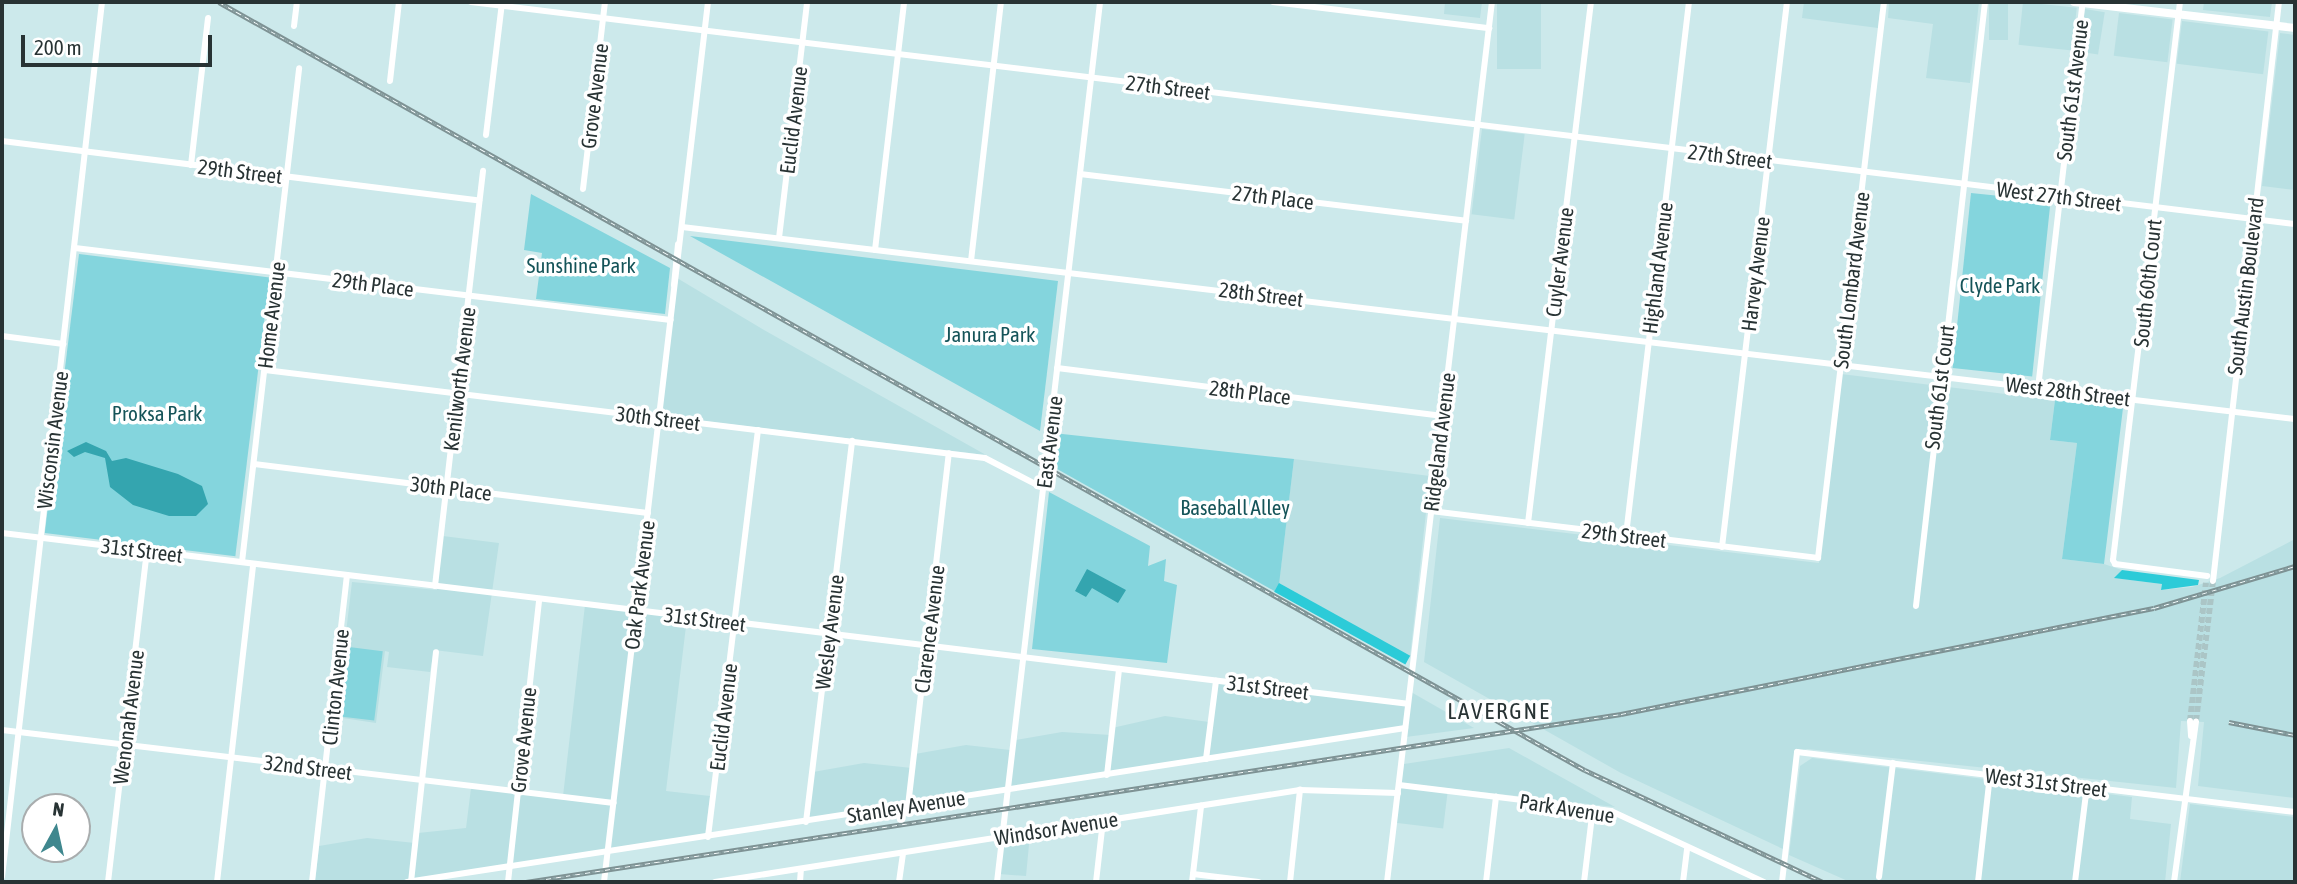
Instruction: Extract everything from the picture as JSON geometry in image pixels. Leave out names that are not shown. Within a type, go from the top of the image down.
[{"type":"main road","points":[[2074,2],[2295,28]]},
{"type":"street","name":"Wisconsin Avenue","points":[[2,877],[102,2]]},
{"type":"street","points":[[294,26],[297,2]]},
{"type":"street","points":[[390,81],[399,2]]},
{"type":"street","name":"27th Street","points":[[471,2],[1864,173]]},
{"type":"street","name":"Grove Avenue","points":[[583,190],[605,2]]},
{"type":"street","name":"Oak Park Avenue","points":[[604,882],[675,287],[673,273],[682,227],[708,2]]},
{"type":"street","name":"Euclid Avenue","points":[[779,239],[807,2]]},
{"type":"street","points":[[875,250],[904,2]]},
{"type":"street","points":[[971,261],[1002,2]]},
{"type":"street","name":"East Avenue","points":[[997,882],[1100,2]]},
{"type":"street","points":[[1273,2],[1489,28]]},
{"type":"street","name":"Ridgeland Avenue","points":[[1387,882],[1492,2]]},
{"type":"street","name":"Cuyler Avenue","points":[[1528,523],[1591,2]]},
{"type":"street","name":"Highland Avenue","points":[[1626,535],[1689,2]]},
{"type":"street","name":"Harvey Avenue","points":[[1722,547],[1787,2]]},
{"type":"street","name":"South Lombard Avenue","points":[[1818,558],[1884,2]]},
{"type":"street","name":"South 61st Court","points":[[1916,606],[1940,376],[1985,2]]},
{"type":"street","name":"South 61st Avenue","points":[[2038,388],[2083,2]]},
{"type":"street","name":"South 60th Court","points":[[2180,2],[2115,564],[2209,577]]},
{"type":"street","name":"South Austin Boulevard","points":[[2209,577],[2279,2]]},
{"type":"street","points":[[486,135],[502,4]]},
{"type":"street","points":[[191,165],[208,18]]},
{"type":"street","name":"Home Avenue","points":[[242,562],[299,68]]},
{"type":"street","name":"29th Street","points":[[2,141],[479,200]]},
{"type":"street","name":"Kenilworth Avenue","points":[[435,586],[483,171]]},
{"type":"street","name":"West 27th Street","points":[[1864,173],[2295,224]]},
{"type":"street","name":"27th Place","points":[[1080,174],[1466,221]]},
{"type":"street","name":"28th Street","points":[[682,227],[1841,364]]},
{"type":"street","name":"29th Place","points":[[75,248],[671,320]]},
{"type":"street","points":[[2,336],[63,344]]},
{"type":"street","name":"West 28th Street","points":[[1841,364],[2295,419]]},
{"type":"street","name":"28th Place","points":[[1057,368],[1443,416]]},
{"type":"street","name":"30th Street","points":[[265,370],[985,458],[1044,488]]},
{"type":"street","name":"Euclid Avenue","points":[[708,837],[758,430]]},
{"type":"street","name":"Wesley Avenue","points":[[806,822],[852,441]]},
{"type":"street","name":"Clarence Avenue","points":[[908,806],[949,453]]},
{"type":"street","name":"30th Place","points":[[254,464],[648,513]]},
{"type":"street","name":"29th Street","points":[[1431,511],[1818,558]]},
{"type":"street","name":"31st Street","points":[[2,533],[1408,704]]},
{"type":"street","name":"Wenonah Avenue","points":[[108,882],[147,551]]},
{"type":"street","points":[[216,882],[253,564]]},
{"type":"street","name":"Clinton Avenue","points":[[312,882],[346,575]]},
{"type":"street","name":"Grove Avenue","points":[[508,882],[539,598]]},
{"type":"street","points":[[409,882],[436,652]]},
{"type":"street","points":[[1107,775],[1119,669]]},
{"type":"street","points":[[1206,759],[1216,681]]},
{"type":"street","points":[[2174,882],[2193,721]]},
{"type":"street","name":"Stanley Avenue","points":[[409,882],[1405,728]]},
{"type":"street","name":"32nd Street","points":[[2,730],[614,803]]},
{"type":"street","name":"West 31st Street","points":[[1782,882],[1797,752],[2295,811]]},
{"type":"street","points":[[1879,877],[1893,763]]},
{"type":"street","points":[[1978,882],[1990,775]]},
{"type":"street","name":"Park Avenue","points":[[1399,785],[1611,811],[1764,882]]},
{"type":"street","points":[[2075,882],[2087,786]]},
{"type":"street","points":[[1290,882],[1300,790]]},
{"type":"street","name":"Windsor Avenue","points":[[715,882],[1300,790],[1398,793]]},
{"type":"street","points":[[1486,882],[1496,797]]},
{"type":"street","points":[[1201,806],[1193,878],[1259,882]]},
{"type":"street","points":[[1584,882],[1593,808]]},
{"type":"street","points":[[1096,882],[1103,821]]},
{"type":"street","points":[[1683,882],[1687,846]]},
{"type":"street","points":[[900,882],[903,853]]},
{"type":"street","points":[[800,882],[801,869]]},
{"type":"shaded area","points":[[1445,2],[1482,2],[1480,18],[1444,14]]},
{"type":"shaded area","points":[[1497,2],[1541,2],[1541,69],[1497,69]]},
{"type":"shaded area","points":[[1804,2],[1881,2],[1878,28],[1802,18]]},
{"type":"shaded area","points":[[1889,2],[1979,2],[1970,83],[1926,78],[1933,24],[1888,18]]},
{"type":"shaded area","points":[[1989,2],[2008,2],[2008,40],[1989,40]]},
{"type":"shaded area","points":[[2023,2],[2077,8],[2072,50],[2019,45]]},
{"type":"shaded area","points":[[2204,2],[2272,2],[2270,17],[2203,10]]},
{"type":"shaded area","points":[[2085,9],[2105,12],[2098,55],[2078,51]]},
{"type":"shaded area","points":[[2119,13],[2173,20],[2167,62],[2114,56]]},
{"type":"shaded area","points":[[2182,21],[2268,32],[2263,74],[2177,64]]},
{"type":"shaded area","points":[[2280,33],[2295,35],[2295,190],[2262,186]]},
{"type":"shaded area","points":[[1482,129],[1525,134],[1514,220],[1472,214]]},
{"type":"shaded area","points":[[677,278],[764,330],[986,455],[661,416]]},
{"type":"shaded area","points":[[1841,374],[2055,400],[2050,440],[2077,443],[2062,559],[2104,564],[2122,570],[2115,578],[2162,584],[2161,590],[2192,587],[2220,578],[2295,539],[2295,798],[2198,786],[2204,722],[2181,721],[2176,788],[1807,749],[1796,752],[1783,849],[1621,773],[1424,662],[1440,518],[1819,563]]},
{"type":"shaded area","points":[[86,442],[106,451],[112,461],[126,458],[178,474],[202,486],[208,504],[196,516],[169,516],[133,505],[110,487],[105,458],[85,452],[74,457],[67,451]]},
{"type":"shaded area","points":[[1294,459],[1430,476],[1410,657],[1279,583]]},
{"type":"shaded area","points":[[443,536],[499,543],[483,656],[434,650],[430,672],[387,667],[389,652],[385,651],[376,723],[336,717],[352,582],[437,590]]},
{"type":"shaded area","points":[[1087,569],[1126,590],[1118,603],[1092,588],[1086,597],[1075,591]]},
{"type":"shaded area","points":[[2122,570],[2199,580],[2198,585],[2161,590],[2162,584],[2114,578]]},
{"type":"shaded area","points":[[1279,583],[1410,656],[1405,664],[1274,592]]},
{"type":"shaded area","points":[[585,605],[687,618],[666,791],[710,796],[705,836],[609,852],[614,802],[563,796]]},
{"type":"shaded area","points":[[1217,682],[1409,705],[1411,692],[1474,728],[1406,737],[1407,727],[1209,758]]},
{"type":"shaded area","points":[[1165,716],[1209,722],[1205,758],[910,803],[915,754],[966,745],[1010,750],[1011,741],[1062,732],[1111,735],[1112,728]]},
{"type":"shaded area","points":[[1509,748],[1615,807],[1401,783],[1404,764]]},
{"type":"shaded area","points":[[1812,758],[2132,797],[2130,819],[2171,824],[2165,882],[1850,882],[1789,855],[1800,766]]},
{"type":"shaded area","points":[[864,763],[912,768],[907,803],[807,820],[813,772]]},
{"type":"shaded area","points":[[1400,786],[1448,792],[1443,829],[1395,823]]},
{"type":"shaded area","points":[[471,788],[517,793],[508,866],[413,880],[418,833],[466,828]]},
{"type":"shaded area","points":[[519,793],[613,804],[607,852],[510,866]]},
{"type":"shaded area","points":[[2190,804],[2295,817],[2295,882],[2180,882]]},
{"type":"shaded area","points":[[1030,834],[1026,876],[999,874],[1003,838]]},
{"type":"shaded area","points":[[367,838],[415,843],[409,880],[315,882],[319,846]]},
{"type":"green space","name":"Clyde Park","points":[[1971,193],[2051,201],[2032,376],[1953,368]]},
{"type":"green space","name":"Sunshine Park","points":[[531,194],[670,268],[665,314],[536,299],[542,253],[524,250]]},
{"type":"green space","name":"Janura Park","points":[[690,236],[1058,281],[1040,431]]},
{"type":"green space","name":"Proksa Park","points":[[79,254],[270,277],[235,556],[45,533]]},
{"type":"green space","points":[[2055,400],[2123,408],[2104,564],[2062,559],[2077,443],[2050,440]]},
{"type":"green space","name":"Baseball Alley","points":[[1053,433],[1294,459],[1278,593],[1050,465]]},
{"type":"green space","points":[[1049,492],[1150,546],[1148,566],[1166,559],[1164,581],[1177,585],[1167,663],[1032,649]]},
{"type":"green space","points":[[349,647],[383,651],[374,721],[340,716]]},
{"type":"tunnel","points":[[2196,721],[2213,581]]},
{"type":"tunnel","points":[[2190,721],[2206,583]]},
{"type":"railway","points":[[219,2],[1585,770],[1823,882]]},
{"type":"railway","points":[[526,882],[1621,714],[2154,608],[2295,566]]},
{"type":"railway","points":[[2229,722],[2295,735]]},
{"type":"district","name":"LAVERGNE","points":[[1499,711]]}]
